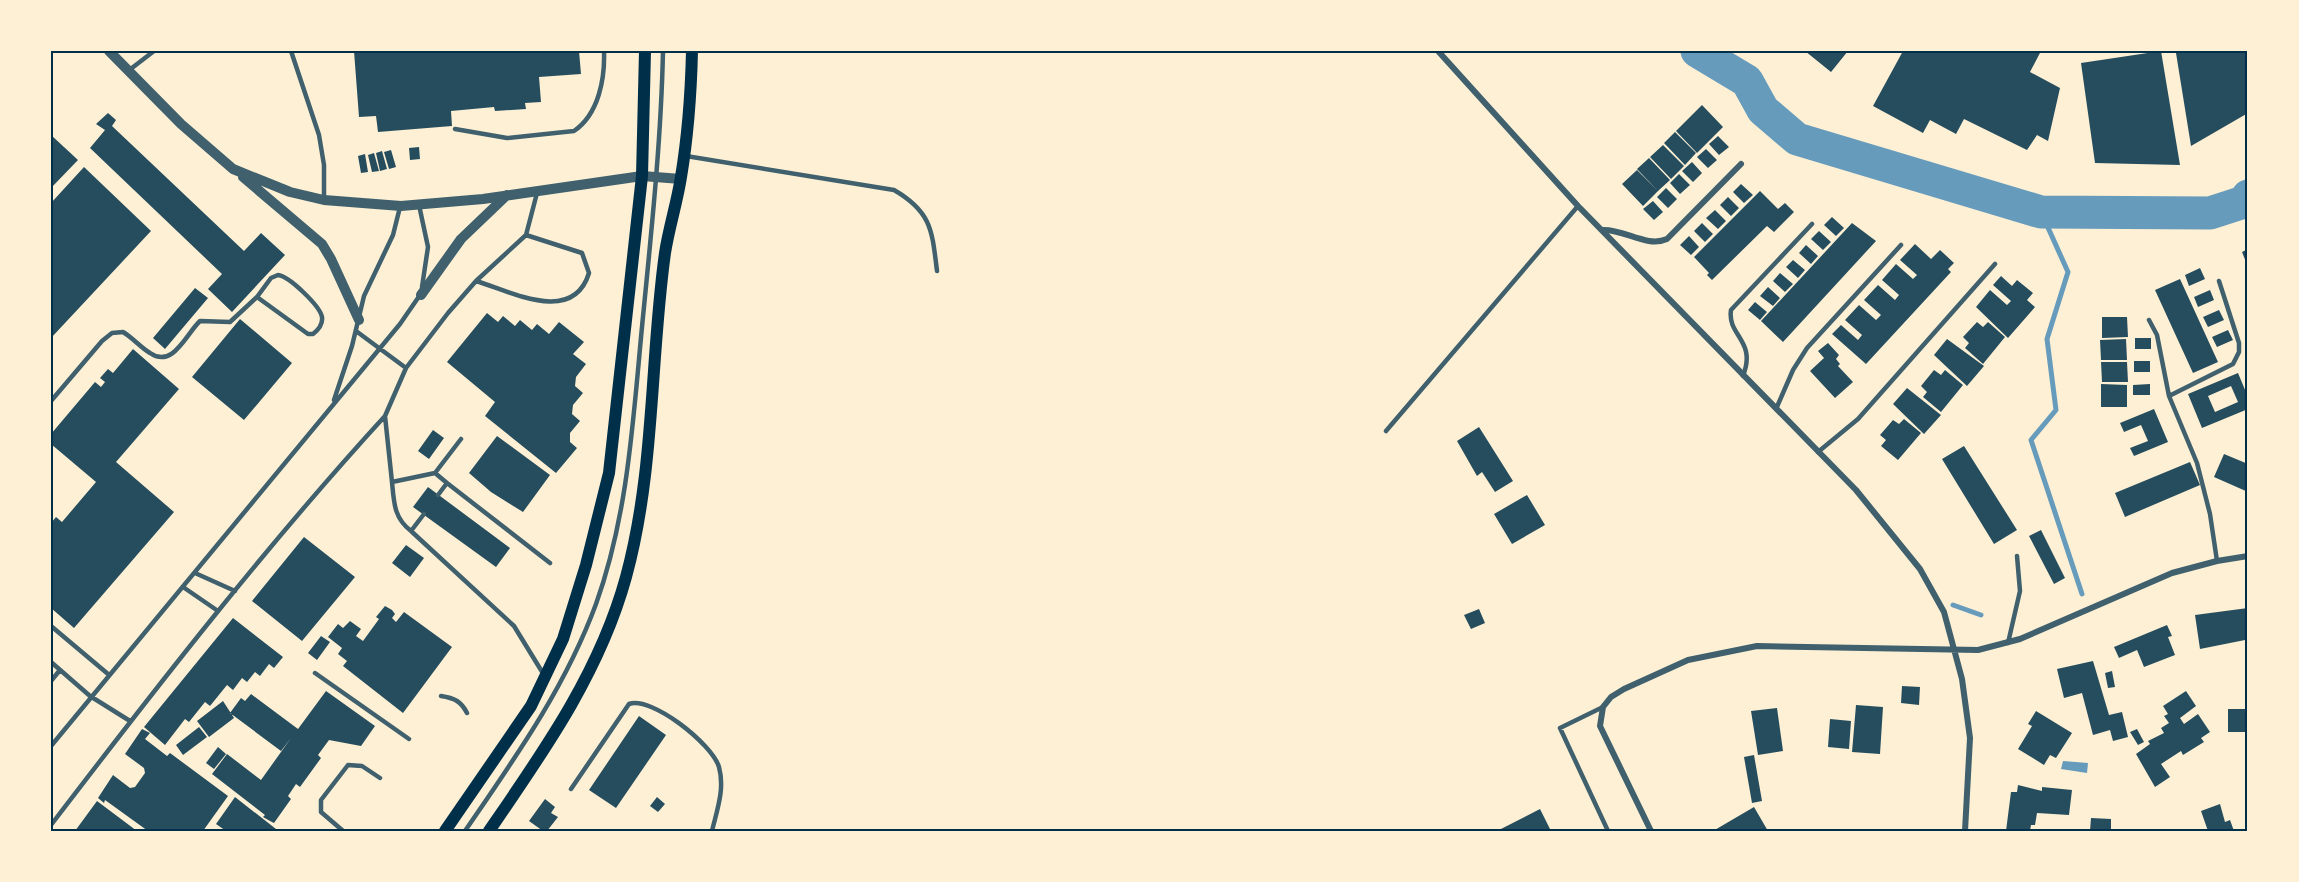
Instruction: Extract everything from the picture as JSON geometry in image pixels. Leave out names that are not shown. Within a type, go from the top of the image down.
[{"type":"main road","points":[[445,831],[520,723],[546,677],[563,639],[576,599],[609,473],[642,176],[645,51]]},
{"type":"main road","points":[[489,831],[546,749],[584,686],[626,578],[645,478],[665,252],[681,179],[691,108],[692,51]]},
{"type":"street","points":[[109,51],[181,124],[322,244],[332,259],[357,325]]},
{"type":"street","points":[[1437,51],[1578,206],[1856,490],[1920,569],[1944,612],[1962,679],[1970,738],[1965,831]]},
{"type":"street","points":[[1603,230],[1618,230],[1653,242],[1660,242],[1667,238],[1741,164]]},
{"type":"street","points":[[233,169],[268,184],[324,200],[400,206],[507,195],[642,176],[681,179]]},
{"type":"street","points":[[420,295],[461,239],[507,195]]},
{"type":"street","points":[[1651,831],[1600,726],[1603,707],[1611,697],[1624,689],[1688,660],[1736,649],[1784,645],[1978,650],[2008,643],[2172,573],[2217,561],[2248,556]]},
{"type":"lane","points":[[128,71],[154,51]]},
{"type":"lane","points":[[291,51],[319,135],[324,165],[324,200]]},
{"type":"lane","points":[[455,129],[507,138],[574,130],[582,126],[593,109],[605,72],[604,51]]},
{"type":"lane","points":[[465,831],[534,732],[565,677],[605,576],[622,502],[630,452],[656,178],[663,51]]},
{"type":"lane","points":[[684,156],[894,190],[912,202],[925,216],[932,233],[937,271]]},
{"type":"lane","points":[[51,825],[218,611],[330,476],[385,416],[406,368],[476,281],[526,235],[538,191]]},
{"type":"lane","points":[[51,746],[108,674],[195,573],[333,402],[381,347],[420,295],[428,247],[419,205]]},
{"type":"lane","points":[[333,402],[371,277],[393,235],[400,206]]},
{"type":"lane","points":[[1386,431],[1578,206]]},
{"type":"lane","points":[[1743,376],[1748,357],[1747,347],[1733,325],[1731,310],[1812,224]]},
{"type":"lane","points":[[476,281],[548,303],[567,301],[578,294],[589,273],[582,253],[526,235]]},
{"type":"lane","points":[[1776,409],[1793,370],[1807,348],[1901,244]]},
{"type":"lane","points":[[1818,452],[1858,419],[1995,264]]},
{"type":"lane","points":[[51,401],[107,336],[123,332],[154,356],[167,357],[174,353],[201,321],[230,322],[257,297],[272,277],[283,276],[316,306],[322,316],[321,325],[317,331],[308,334],[257,297]]},
{"type":"lane","points":[[2169,396],[2233,364],[2239,352],[2239,343],[2219,281]]},
{"type":"lane","points":[[2149,320],[2157,335],[2169,396],[2197,463],[2210,514],[2217,561]]},
{"type":"lane","points":[[357,325],[406,368]]},
{"type":"lane","points":[[385,416],[396,514],[400,523],[514,626],[546,677]]},
{"type":"lane","points":[[392,482],[435,474],[460,439]]},
{"type":"lane","points":[[435,474],[550,563]]},
{"type":"lane","points":[[438,495],[447,483]]},
{"type":"lane","points":[[411,531],[424,514]]},
{"type":"lane","points":[[2008,643],[2020,591],[2017,556]]},
{"type":"lane","points":[[195,573],[235,591]]},
{"type":"lane","points":[[183,587],[218,611]]},
{"type":"lane","points":[[51,626],[108,674]]},
{"type":"lane","points":[[51,662],[90,696],[130,721]]},
{"type":"lane","points":[[51,681],[60,670]]},
{"type":"lane","points":[[315,673],[409,739]]},
{"type":"lane","points":[[441,696],[456,699],[463,704],[467,713]]},
{"type":"lane","points":[[571,789],[629,704],[637,701],[644,702],[696,735],[710,750],[718,765],[722,791],[712,831]]},
{"type":"lane","points":[[1603,707],[1560,728],[1608,831]]},
{"type":"lane","points":[[342,830],[321,812],[321,800],[348,765],[362,766],[380,778]]},
{"type":"water","points":[[2063,761],[2088,763],[2087,773],[2061,769]]},
{"type":"building","points":[[354,51],[579,51],[581,74],[539,77],[541,102],[525,103],[526,109],[495,111],[494,107],[451,111],[452,126],[378,132],[376,116],[359,117]]},
{"type":"building","points":[[1805,51],[1848,51],[1831,72]]},
{"type":"building","points":[[1903,51],[2041,51],[2030,72],[2060,88],[2048,141],[2037,135],[2027,150],[1964,119],[1956,134],[1930,120],[1923,133],[1873,106]]},
{"type":"building","points":[[2161,51],[2180,165],[2095,163],[2081,63]]},
{"type":"building","points":[[2179,51],[2248,51],[2248,113],[2191,146],[2176,53]]},
{"type":"building","points":[[1702,105],[1723,127],[1697,153],[1676,131]]},
{"type":"building","points":[[108,113],[116,120],[112,126],[244,251],[261,233],[285,255],[232,312],[208,289],[222,274],[90,148],[105,130],[96,124]]},
{"type":"building","points":[[1675,132],[1696,153],[1685,165],[1664,143]]},
{"type":"building","points":[[51,135],[78,160],[51,188]]},
{"type":"building","points":[[1718,136],[1729,147],[1719,155],[1709,144]]},
{"type":"building","points":[[1663,145],[1684,166],[1671,179],[1650,157]]},
{"type":"building","points":[[419,147],[420,159],[410,160],[409,148]]},
{"type":"building","points":[[1706,149],[1717,160],[1708,168],[1697,157]]},
{"type":"building","points":[[391,150],[396,167],[389,169],[384,152]]},
{"type":"building","points":[[382,151],[387,169],[380,171],[376,153]]},
{"type":"building","points":[[374,153],[379,171],[372,172],[368,155]]},
{"type":"building","points":[[365,154],[368,172],[361,173],[358,156]]},
{"type":"building","points":[[1649,158],[1670,180],[1658,191],[1637,169]]},
{"type":"building","points":[[1692,162],[1702,173],[1693,182],[1682,171]]},
{"type":"building","points":[[84,167],[151,231],[51,338],[51,203]]},
{"type":"building","points":[[1637,170],[1658,191],[1643,206],[1622,184]]},
{"type":"building","points":[[1679,174],[1690,185],[1680,194],[1670,183]]},
{"type":"building","points":[[1741,184],[1753,195],[1744,203],[1733,192]]},
{"type":"building","points":[[1666,188],[1677,199],[1668,208],[1657,197]]},
{"type":"building","points":[[1760,191],[1778,209],[1785,203],[1794,212],[1774,232],[1767,226],[1712,280],[1707,275],[1709,273],[1694,257]]},
{"type":"building","points":[[1728,197],[1739,208],[1731,216],[1720,205]]},
{"type":"building","points":[[1653,201],[1663,212],[1654,220],[1643,209]]},
{"type":"building","points":[[1715,210],[1726,221],[1718,229],[1706,218]]},
{"type":"building","points":[[1832,217],[1844,228],[1836,236],[1824,225]]},
{"type":"building","points":[[1702,223],[1713,234],[1705,242],[1694,231]]},
{"type":"building","points":[[1852,223],[1876,241],[1783,342],[1761,321]]},
{"type":"building","points":[[1819,231],[1831,242],[1823,250],[1811,239]]},
{"type":"building","points":[[1689,236],[1699,247],[1691,255],[1680,245]]},
{"type":"building","points":[[1915,244],[1931,259],[1940,250],[1954,263],[1948,269],[1951,272],[1866,364],[1832,334],[1841,325],[1858,340],[1862,335],[1845,320],[1859,305],[1876,320],[1881,315],[1864,300],[1878,285],[1895,300],[1899,295],[1882,280],[1896,264],[1913,279],[1917,275],[1900,260]]},
{"type":"building","points":[[1806,245],[1818,256],[1811,264],[1799,253]]},
{"type":"building","points":[[2248,249],[2248,267],[2242,252]]},
{"type":"building","points":[[1793,260],[1805,270],[1798,278],[1786,267]]},
{"type":"building","points":[[2200,268],[2205,279],[2189,286],[2185,275]]},
{"type":"building","points":[[1780,273],[1793,284],[1785,292],[1773,281]]},
{"type":"building","points":[[2001,276],[2012,286],[2017,280],[2033,293],[2027,300],[2035,307],[2008,338],[1976,307],[1990,290],[2007,305],[2011,301],[1993,285]]},
{"type":"building","points":[[2180,279],[2218,362],[2193,373],[2155,290]]},
{"type":"building","points":[[1768,287],[1780,298],[1773,306],[1760,296]]},
{"type":"building","points":[[195,288],[208,298],[165,349],[153,338]]},
{"type":"building","points":[[2210,290],[2214,300],[2198,307],[2194,297]]},
{"type":"building","points":[[1755,302],[1767,312],[1760,320],[1748,310]]},
{"type":"building","points":[[2219,310],[2224,320],[2208,327],[2203,317]]},
{"type":"building","points":[[487,313],[498,322],[503,316],[515,326],[520,320],[532,330],[537,324],[549,334],[559,322],[584,342],[573,354],[586,364],[576,377],[575,386],[583,393],[573,405],[572,414],[580,421],[570,433],[570,442],[577,448],[556,473],[485,416],[495,402],[447,362]]},
{"type":"building","points":[[2102,317],[2127,317],[2128,337],[2102,338]]},
{"type":"building","points":[[240,319],[292,363],[244,420],[192,377]]},
{"type":"building","points":[[1977,322],[1983,327],[1988,322],[2005,337],[1983,364],[1965,348],[1969,343],[1963,337]]},
{"type":"building","points":[[2228,330],[2233,340],[2217,347],[2212,337]]},
{"type":"building","points":[[2135,338],[2151,338],[2151,349],[2135,349]]},
{"type":"building","points":[[1947,339],[1984,366],[1967,386],[1934,355]]},
{"type":"building","points":[[2126,339],[2127,360],[2101,360],[2100,340]]},
{"type":"building","points":[[1828,343],[1839,355],[1836,359],[1840,364],[1838,366],[1853,382],[1835,398],[1810,371],[1824,358],[1818,351]]},
{"type":"building","points":[[133,349],[179,389],[116,462],[174,512],[74,628],[51,608],[51,523],[56,517],[62,522],[96,482],[51,444],[51,434],[95,382],[101,387],[105,382],[100,378],[108,369],[113,373]]},
{"type":"building","points":[[2134,361],[2150,361],[2150,372],[2134,372]]},
{"type":"building","points":[[2101,362],[2127,362],[2128,382],[2102,382]]},
{"type":"building","points":[[1934,370],[1941,375],[1945,370],[1963,385],[1941,412],[1923,397],[1927,392],[1921,386]]},
{"type":"building","points":[[2238,373],[2248,397],[2248,409],[2202,428],[2188,394]],"holes":[[[2231,386],[2238,402],[2215,412],[2208,396]]]},
{"type":"building","points":[[2101,384],[2127,385],[2127,407],[2101,407]]},
{"type":"building","points":[[2150,384],[2150,395],[2133,395],[2133,385]]},
{"type":"building","points":[[1907,388],[1941,415],[1924,434],[1893,404]]},
{"type":"building","points":[[2154,409],[2168,442],[2134,456],[2130,448],[2148,441],[2141,425],[2124,432],[2120,423]]},
{"type":"building","points":[[1904,419],[1921,433],[1898,460],[1881,446],[1886,440],[1880,435],[1893,420],[1899,424]]},
{"type":"building","points":[[1479,427],[1513,481],[1495,492],[1482,472],[1477,476],[1457,441]]},
{"type":"building","points":[[433,430],[444,438],[429,459],[418,451]]},
{"type":"building","points":[[497,436],[550,475],[523,512],[491,492],[469,473]]},
{"type":"building","points":[[1964,446],[2017,530],[1994,544],[1942,459]]},
{"type":"building","points":[[2224,454],[2248,464],[2248,492],[2214,477]]},
{"type":"building","points":[[2190,462],[2200,485],[2125,517],[2115,493]]},
{"type":"building","points":[[428,487],[510,548],[496,567],[413,507]]},
{"type":"building","points":[[1527,495],[1545,525],[1512,544],[1494,514]]},
{"type":"building","points":[[2041,530],[2065,578],[2054,584],[2029,536]]},
{"type":"building","points":[[304,537],[355,577],[302,641],[252,601]]},
{"type":"building","points":[[406,545],[424,558],[410,577],[392,563]]},
{"type":"building","points":[[385,606],[395,614],[392,618],[396,622],[404,612],[452,647],[403,713],[343,666],[347,661],[338,654],[342,648],[328,637],[338,624],[343,628],[350,621],[361,629],[356,636],[363,641],[379,619],[376,617]]},
{"type":"building","points":[[2248,608],[2248,645],[2245,645],[2245,640],[2200,649],[2195,615]]},
{"type":"building","points":[[1479,609],[1485,623],[1471,629],[1464,615]]},
{"type":"building","points":[[233,618],[283,657],[274,668],[269,664],[260,676],[255,672],[247,682],[242,678],[233,690],[227,685],[210,706],[205,702],[189,722],[185,719],[165,745],[144,727]]},
{"type":"building","points":[[2167,625],[2172,636],[2168,637],[2175,655],[2144,667],[2137,650],[2119,658],[2114,647]]},
{"type":"building","points":[[321,636],[330,642],[317,660],[308,653]]},
{"type":"building","points":[[2093,661],[2109,715],[2122,712],[2128,737],[2113,741],[2110,730],[2093,735],[2082,693],[2064,698],[2057,669]]},
{"type":"building","points":[[2112,671],[2115,687],[2108,688],[2105,673]]},
{"type":"building","points":[[1902,686],[1920,687],[1919,705],[1901,703]]},
{"type":"building","points":[[326,691],[375,726],[361,746],[329,740],[318,755],[321,758],[300,787],[296,784],[288,796],[291,799],[274,823],[263,817],[265,815],[212,774],[227,754],[261,780],[291,738],[281,751],[230,713],[241,698],[245,701],[251,694],[298,729]]},
{"type":"building","points":[[2186,691],[2196,706],[2180,718],[2184,724],[2198,714],[2210,732],[2201,738],[2204,742],[2183,755],[2181,751],[2161,764],[2170,777],[2155,787],[2136,754],[2150,744],[2148,741],[2164,733],[2161,728],[2169,723],[2164,716],[2168,714],[2163,706]]},
{"type":"building","points":[[223,701],[234,718],[209,737],[197,721]]},
{"type":"building","points":[[1856,705],[1883,707],[1880,754],[1852,752]]},
{"type":"building","points":[[1777,708],[1783,751],[1758,755],[1751,711]]},
{"type":"building","points":[[2228,709],[2248,709],[2248,732],[2228,732]]},
{"type":"building","points":[[2036,711],[2072,733],[2056,758],[2050,755],[2044,765],[2018,749],[2032,726],[2028,724]]},
{"type":"building","points":[[639,716],[666,735],[616,808],[589,790]]},
{"type":"building","points":[[1830,719],[1851,721],[1849,749],[1828,747]]},
{"type":"building","points":[[199,727],[207,737],[183,755],[176,745]]},
{"type":"building","points":[[142,729],[150,733],[145,739],[167,756],[170,753],[228,796],[203,831],[148,831],[105,800],[104,803],[98,798],[113,775],[130,788],[135,787],[145,773],[144,768],[125,754]]},
{"type":"building","points":[[2137,729],[2144,742],[2138,745],[2130,732]]},
{"type":"building","points":[[218,747],[226,754],[214,769],[206,763]]},
{"type":"building","points":[[1754,755],[1762,801],[1752,803],[1744,757]]},
{"type":"building","points":[[2018,785],[2042,791],[2042,787],[2072,790],[2069,815],[2037,813],[2035,825],[2031,825],[2030,831],[2006,831],[2011,792],[2017,792]]},
{"type":"building","points":[[235,797],[276,829],[275,831],[226,831],[216,824]]},
{"type":"building","points":[[657,797],[665,804],[658,812],[650,806]]},
{"type":"building","points":[[545,799],[555,807],[551,813],[558,817],[547,831],[543,831],[529,821]]},
{"type":"building","points":[[97,801],[137,831],[75,831]]},
{"type":"building","points":[[2220,804],[2225,822],[2230,820],[2234,831],[2208,831],[2201,811]]},
{"type":"building","points":[[1754,807],[1768,831],[1713,831]]},
{"type":"building","points":[[1540,809],[1551,831],[1497,831]]},
{"type":"building","points":[[2091,818],[2111,819],[2111,831],[2090,831]]},
{"type":"waterway","points":[[1697,51],[1747,81],[1763,110],[1797,139],[2041,212],[2210,213],[2244,202],[2248,196]]},
{"type":"waterway","points":[[2041,212],[2068,272],[2047,339],[2056,410],[2031,440],[2082,594]]},
{"type":"waterway","points":[[1953,605],[1981,615]]}]
